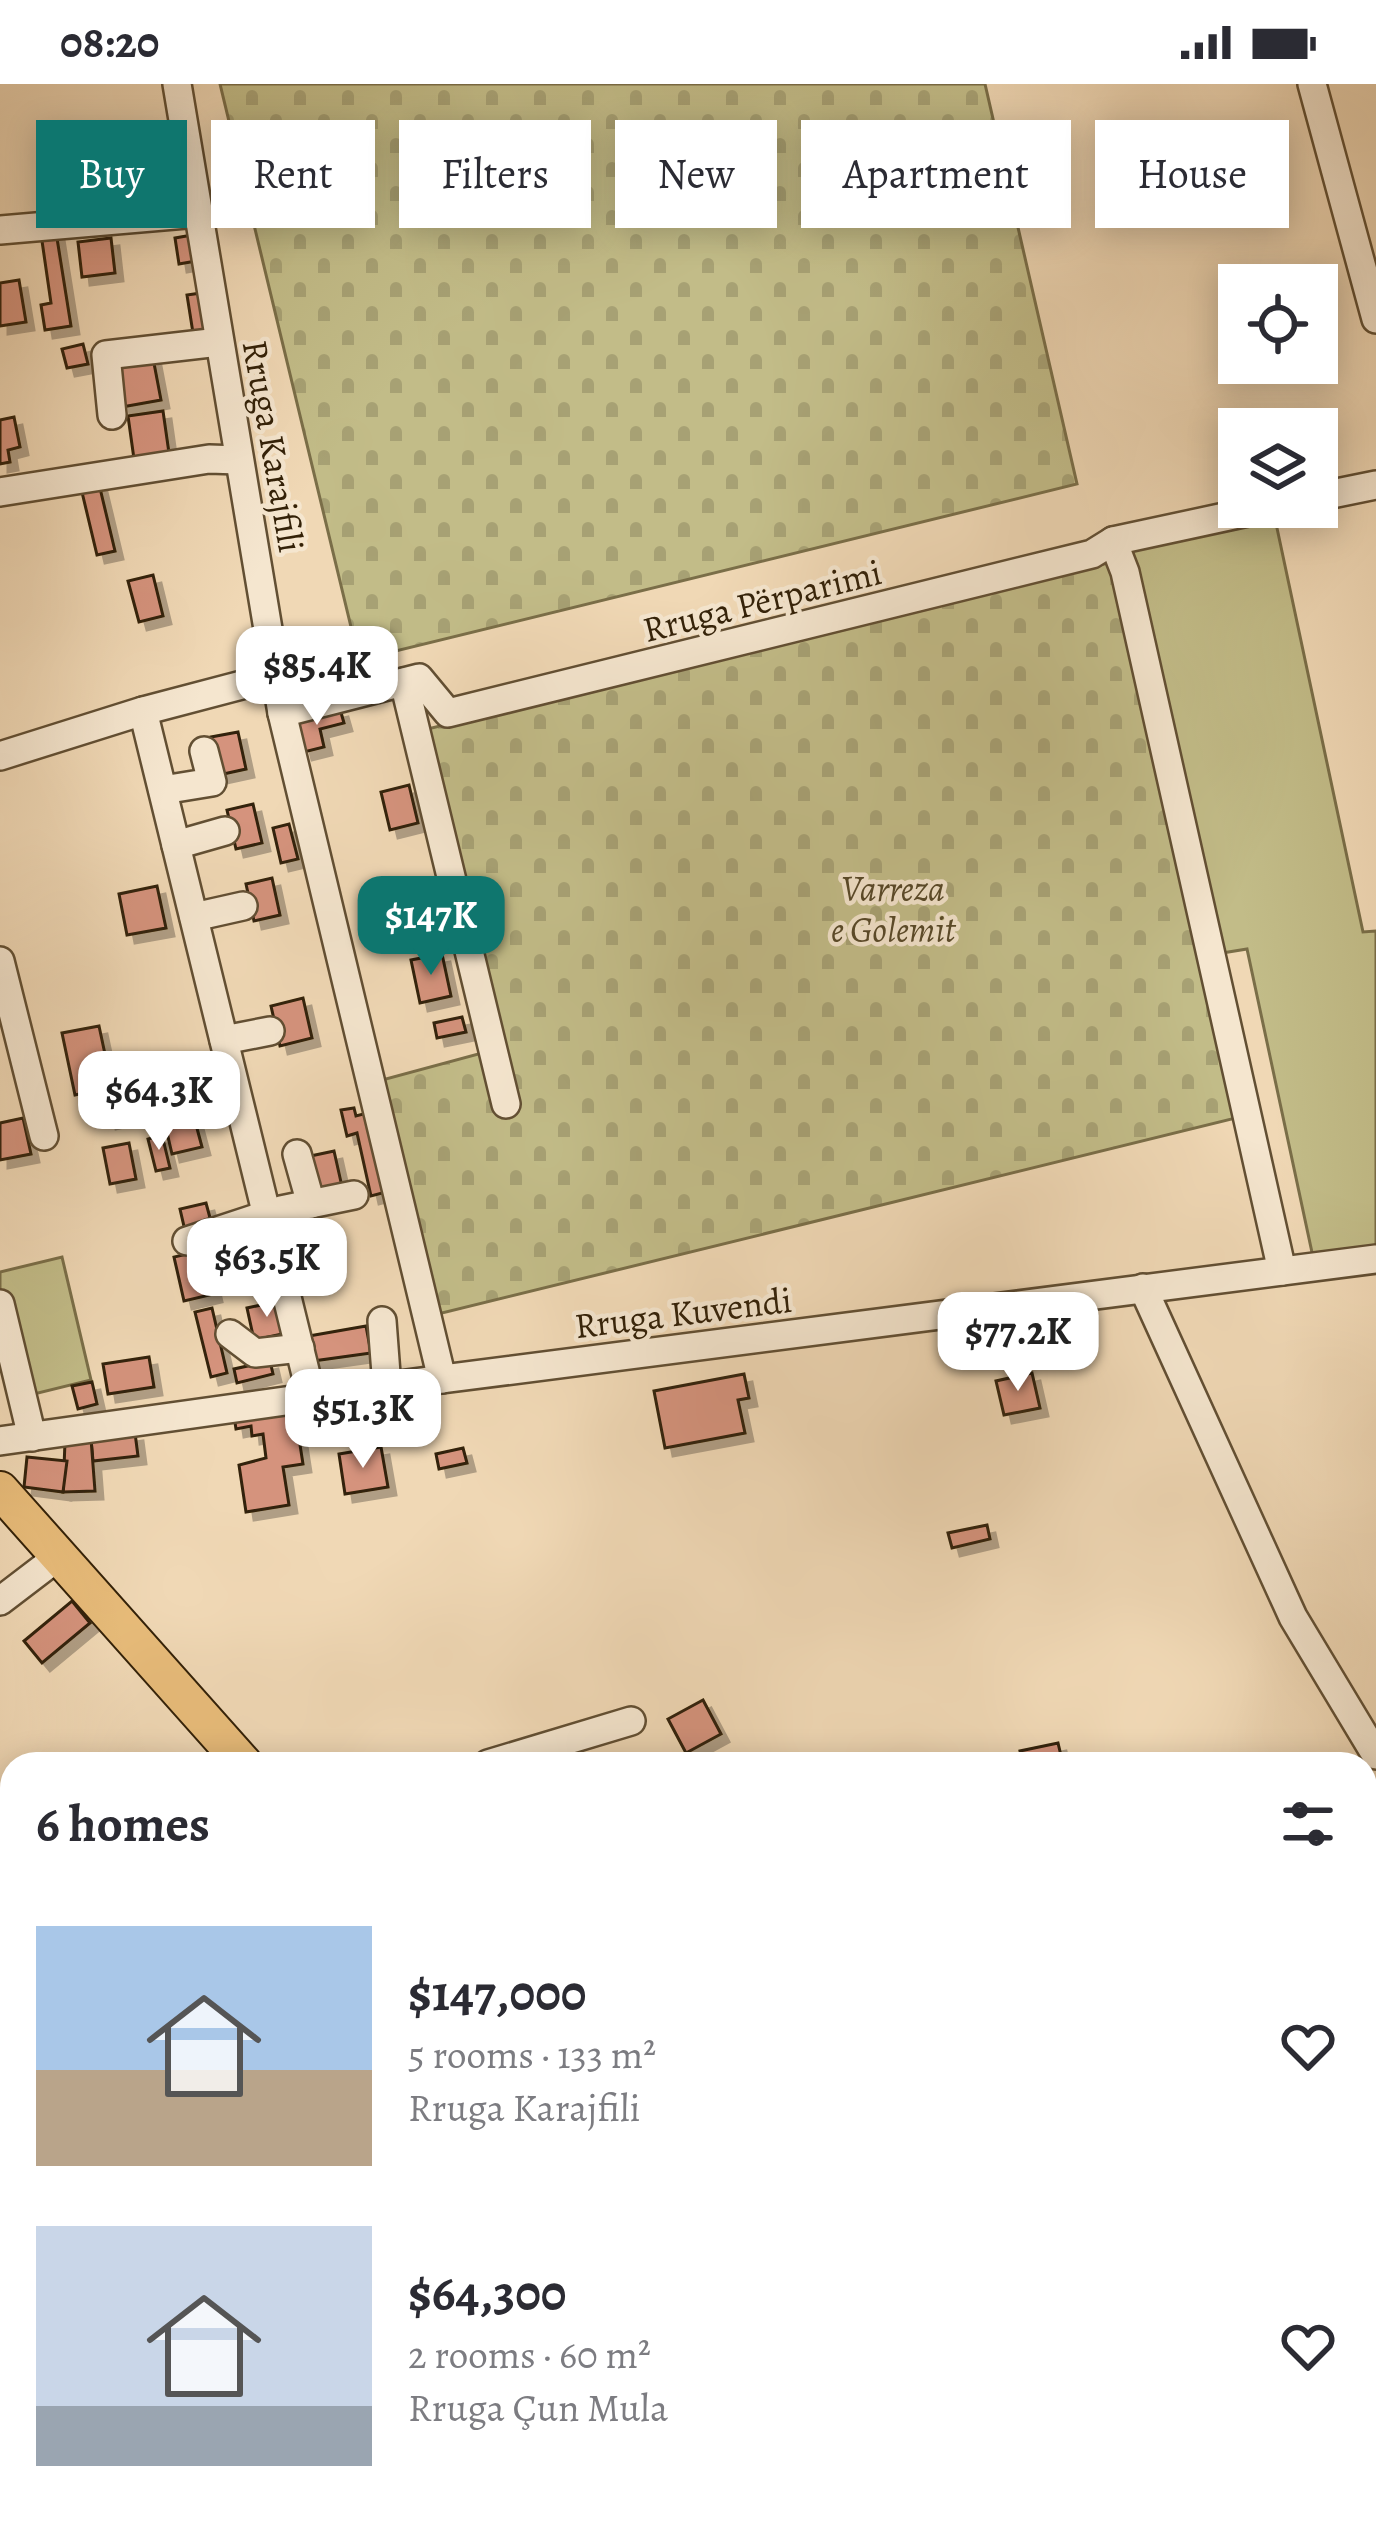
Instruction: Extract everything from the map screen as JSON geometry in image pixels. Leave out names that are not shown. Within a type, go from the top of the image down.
[{"type":"main road","points":[[0,1490],[233,1752]]},
{"type":"street","name":"Rruga Karajfili","points":[[178,84],[282,713],[442,1379]]},
{"type":"street","points":[[1312,84],[1376,319]]},
{"type":"street","points":[[0,230],[199,218]]},
{"type":"street","points":[[74,237],[199,218]]},
{"type":"street","points":[[112,415],[106,355],[219,342]]},
{"type":"street","points":[[0,492],[209,459],[239,460]]},
{"type":"street","points":[[1338,492],[1376,484]]},
{"type":"street","name":"Rruga Përparimi","points":[[404,682],[419,678],[448,713],[1025,572],[1092,554],[1113,541],[1218,518]]},
{"type":"street","points":[[1113,541],[1125,572],[1282,1270]]},
{"type":"street","points":[[0,756],[276,676]]},
{"type":"street","points":[[282,713],[404,682],[506,1104]]},
{"type":"street","points":[[143,711],[313,1399]]},
{"type":"street","points":[[163,790],[212,782],[204,751]]},
{"type":"street","points":[[176,844],[225,831]]},
{"type":"street","points":[[194,917],[243,906]]},
{"type":"street","points":[[0,961],[44,1136]]},
{"type":"street","points":[[224,1040],[270,1031]]},
{"type":"street","points":[[297,1154],[311,1204]]},
{"type":"street","points":[[187,1241],[354,1195]]},
{"type":"street","name":"Rruga Kuvendi","points":[[0,1441],[1376,1259]]},
{"type":"street","points":[[1143,1288],[1293,1617],[1375,1752]]},
{"type":"street","points":[[0,1304],[32,1437]]},
{"type":"street","points":[[382,1321],[387,1387]]},
{"type":"street","points":[[230,1334],[255,1353],[300,1348]]},
{"type":"street","points":[[0,1601],[59,1556]]},
{"type":"street","points":[[527,1752],[631,1720]]},
{"type":"green space","points":[[220,84],[985,84],[993,120],[801,120],[801,228],[1018,228],[1077,484],[359,660],[255,228],[375,228],[375,120],[229,120]]},
{"type":"green space","points":[[1218,527],[1277,528],[1363,932],[1376,931],[1376,1250],[1313,1257],[1247,949],[1216,954],[1128,548]]},
{"type":"green space","name":"Varreza e Golemit","points":[[1116,561],[1240,1117],[438,1314],[382,1080],[486,1052],[411,733]]},
{"type":"green space","points":[[62,1257],[91,1380],[26,1396],[0,1272]]},
{"type":"building","points":[[56,232],[71,326],[45,330],[41,305],[51,303],[41,234]]},
{"type":"building","points":[[192,235],[196,261],[179,264],[175,238]]},
{"type":"building","points":[[111,238],[115,273],[82,277],[78,242]]},
{"type":"building","points":[[19,280],[26,322],[0,326],[0,283]]},
{"type":"building","points":[[201,293],[207,330],[193,333],[187,295]]},
{"type":"building","points":[[83,344],[88,364],[67,368],[62,349]]},
{"type":"building","points":[[153,358],[161,400],[122,407],[115,365]]},
{"type":"building","points":[[163,411],[169,453],[134,459],[128,416]]},
{"type":"building","points":[[14,417],[20,447],[8,450],[10,462],[0,464],[0,420]]},
{"type":"building","points":[[99,484],[115,551],[97,555],[81,488]]},
{"type":"building","points":[[153,575],[163,616],[139,622],[128,581]]},
{"type":"building","points":[[352,632],[356,650],[326,657],[322,639]]},
{"type":"building","points":[[340,709],[344,723],[320,729],[324,747],[304,752],[296,719]]},
{"type":"building","points":[[238,732],[246,769],[219,775],[211,737]]},
{"type":"building","points":[[409,785],[418,823],[390,830],[381,792]]},
{"type":"building","points":[[253,804],[262,843],[236,849],[227,810]]},
{"type":"building","points":[[289,824],[298,859],[281,863],[273,828]]},
{"type":"building","points":[[272,878],[280,915],[254,921],[246,884]]},
{"type":"building","points":[[157,886],[166,928],[127,935],[119,894]]},
{"type":"building","points":[[442,954],[451,996],[420,1003],[411,960]]},
{"type":"building","points":[[303,998],[312,1038],[280,1046],[271,1006]]},
{"type":"building","points":[[462,1017],[466,1032],[437,1038],[434,1023]]},
{"type":"building","points":[[99,1026],[112,1087],[75,1095],[62,1033]]},
{"type":"building","points":[[129,1101],[133,1115],[108,1121],[105,1107]]},
{"type":"building","points":[[354,1108],[356,1116],[371,1112],[390,1191],[371,1196],[357,1133],[347,1136],[341,1110]]},
{"type":"building","points":[[194,1117],[202,1147],[172,1154],[165,1124]]},
{"type":"building","points":[[23,1118],[31,1154],[0,1160],[0,1123]]},
{"type":"building","points":[[162,1135],[170,1168],[156,1171],[148,1139]]},
{"type":"building","points":[[129,1143],[136,1179],[110,1184],[103,1148]]},
{"type":"building","points":[[334,1151],[343,1191],[315,1197],[306,1157]]},
{"type":"building","points":[[206,1203],[213,1229],[186,1235],[180,1209]]},
{"type":"building","points":[[241,1244],[245,1259],[215,1267],[210,1253]]},
{"type":"building","points":[[204,1250],[214,1294],[184,1301],[174,1257]]},
{"type":"building","points":[[280,1301],[287,1333],[254,1340],[247,1308]]},
{"type":"building","points":[[212,1308],[227,1373],[211,1377],[195,1312]]},
{"type":"building","points":[[366,1326],[371,1353],[313,1361],[309,1336]]},
{"type":"building","points":[[149,1357],[154,1387],[108,1394],[103,1364]]},
{"type":"building","points":[[270,1361],[273,1374],[237,1383],[234,1369]]},
{"type":"building","points":[[1032,1373],[1040,1408],[1004,1415],[996,1381]]},
{"type":"building","points":[[744,1374],[749,1398],[738,1400],[745,1433],[665,1448],[654,1391]]},
{"type":"building","points":[[92,1382],[97,1404],[78,1409],[72,1386]]},
{"type":"building","points":[[294,1406],[303,1464],[283,1467],[289,1505],[246,1512],[239,1465],[266,1458],[263,1434],[252,1436],[251,1426],[236,1429],[234,1416]]},
{"type":"building","points":[[135,1433],[138,1456],[93,1461],[91,1439]]},
{"type":"building","points":[[91,1439],[95,1491],[63,1492],[65,1442]]},
{"type":"building","points":[[381,1447],[388,1487],[345,1494],[339,1454]]},
{"type":"building","points":[[463,1448],[467,1463],[439,1469],[436,1454]]},
{"type":"building","points":[[27,1457],[67,1461],[63,1492],[24,1487]]},
{"type":"building","points":[[987,1525],[990,1539],[952,1548],[948,1533]]},
{"type":"building","points":[[72,1601],[90,1623],[42,1663],[24,1641]]},
{"type":"building","points":[[703,1700],[721,1734],[685,1752],[668,1719]]},
{"type":"building","points":[[1058,1743],[1060,1752],[1020,1752]]}]
